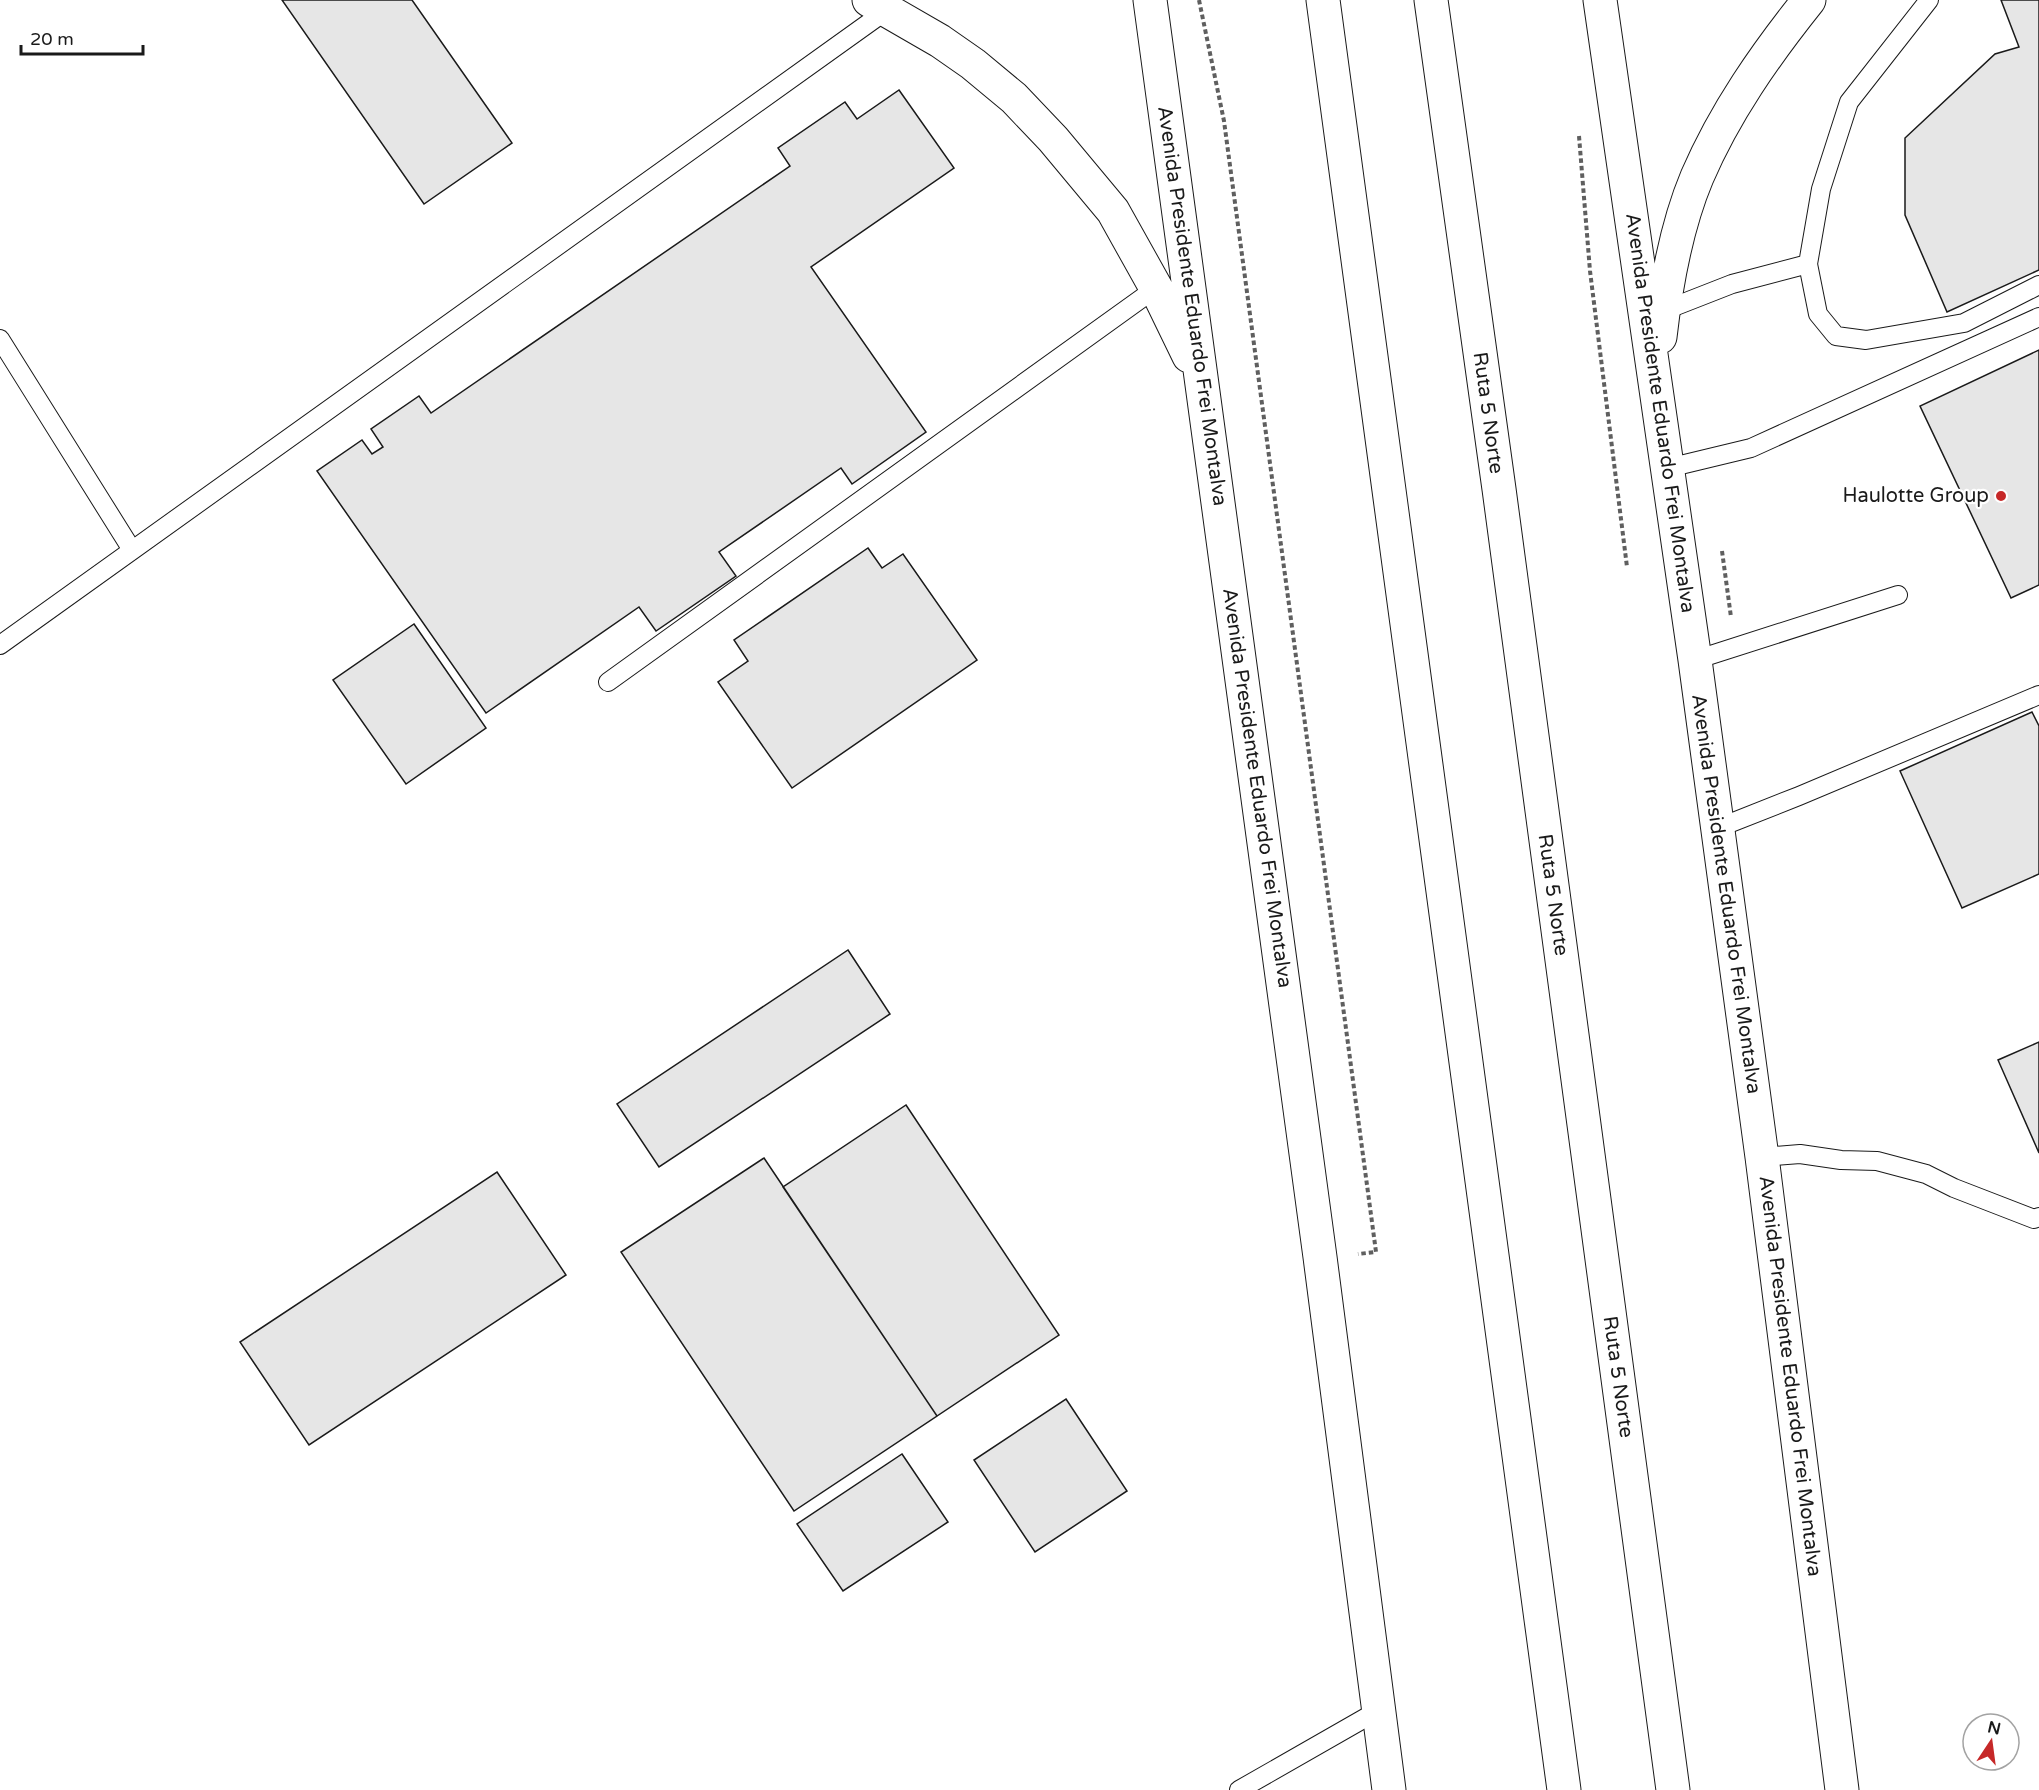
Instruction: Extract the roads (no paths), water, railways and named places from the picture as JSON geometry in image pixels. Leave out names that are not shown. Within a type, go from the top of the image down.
[{"type":"main road","name":"Avenida Presidente Eduardo Frei Montalva","points":[[1150,0],[1320,1257],[1389,1790]]},
{"type":"main road","points":[[1323,0],[1564,1790]]},
{"type":"main road","name":"Ruta 5 Norte","points":[[1431,0],[1499,489],[1673,1790]]},
{"type":"main road","name":"Avenida Presidente Eduardo Frei Montalva","points":[[1600,0],[1718,828],[1842,1790]]},
{"type":"main road","points":[[1655,375],[1670,272],[1696,180],[1732,107],[1809,0]]},
{"type":"main road","points":[[878,5],[957,52],[1014,98],[1053,139],[1113,211],[1156,288],[1202,381]]},
{"type":"lane","points":[[1929,0],[1849,102],[1821,189],[1808,264],[1818,314],[1836,336],[1866,340],[1964,323],[2039,285]]},
{"type":"lane","points":[[0,645],[878,5]]},
{"type":"lane","points":[[1663,311],[1732,284],[1808,264]]},
{"type":"lane","points":[[608,682],[1156,288]]},
{"type":"lane","points":[[1668,468],[1751,448],[2039,317]]},
{"type":"lane","points":[[0,339],[132,550]]},
{"type":"lane","points":[[1695,660],[1898,596]]},
{"type":"lane","points":[[1718,828],[2039,695]]},
{"type":"lane","points":[[1762,1157],[1800,1154],[1841,1160],[1877,1161],[1926,1174],[1954,1188],[2034,1219],[2039,1217]]},
{"type":"lane","points":[[1244,1789],[1379,1710]]},
{"type":"place","name":"Haulotte Group","points":[[2001,496]]}]
